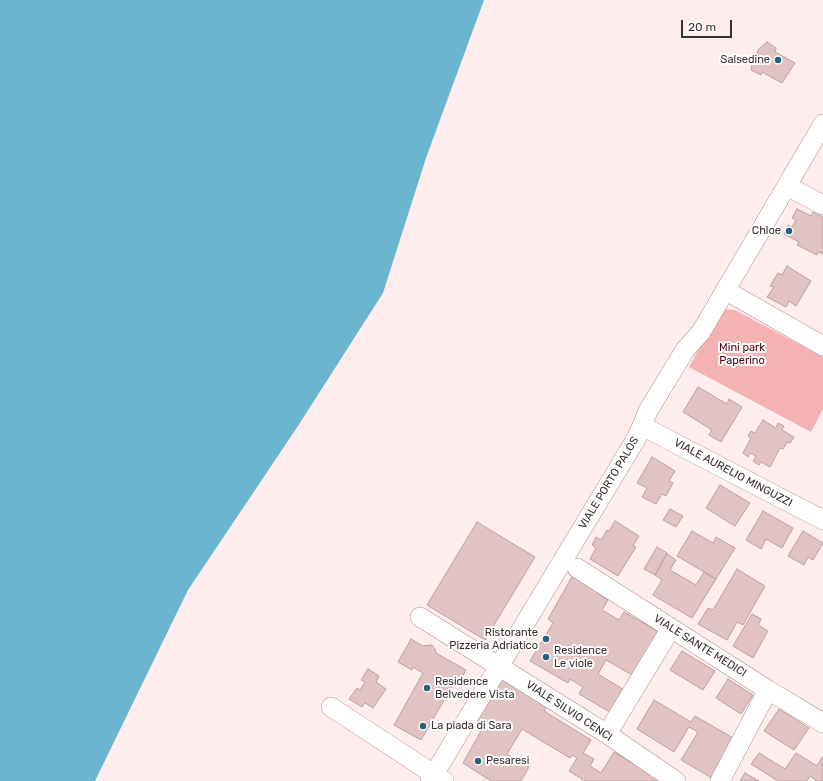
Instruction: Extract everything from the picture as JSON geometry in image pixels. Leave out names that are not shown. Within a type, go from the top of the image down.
[{"type":"street","name":"VIALE PORTO PALOS","points":[[436,779],[499,666],[636,439],[648,411],[685,350],[701,332],[787,186],[817,147],[823,124]]},
{"type":"street","points":[[787,186],[823,205]]},
{"type":"street","points":[[725,290],[823,346]]},
{"type":"street","name":"VIALE AURELIO MINGUZZI","points":[[642,426],[823,520]]},
{"type":"street","name":"VIALE SANTE MEDICI","points":[[577,568],[768,690],[823,723]]},
{"type":"street","name":"VIALE SILVIO CENCI","points":[[420,617],[607,734],[676,781]]},
{"type":"street","points":[[607,734],[672,628]]},
{"type":"street","points":[[720,781],[768,690]]},
{"type":"street","points":[[331,707],[436,779]]},
{"type":"green space","name":"Mini park Paperino","points":[[721,309],[735,310],[823,357],[823,409],[811,432],[689,367]]},
{"type":"water","points":[[0,0],[484,0],[426,158],[383,293],[298,426],[188,590],[95,781],[0,781]]},
{"type":"building","points":[[767,42],[776,48],[775,52],[795,63],[782,83],[762,72],[761,75],[751,70],[753,60],[759,49]]},
{"type":"building","points":[[797,209],[811,216],[813,212],[823,217],[823,254],[818,252],[817,255],[797,245],[799,242],[784,234],[788,225],[792,227],[796,220],[792,218]]},
{"type":"building","points":[[787,266],[811,281],[796,306],[789,301],[786,307],[767,297],[774,287],[770,286],[778,273],[782,275]]},
{"type":"building","points":[[698,387],[727,404],[729,399],[742,407],[721,442],[709,435],[712,430],[683,412]]},
{"type":"building","points":[[763,420],[776,428],[778,423],[784,426],[782,430],[794,437],[790,443],[787,442],[783,449],[780,448],[770,467],[761,462],[759,465],[753,461],[756,456],[750,453],[748,457],[743,453],[751,438],[748,436],[751,431],[755,433]]},
{"type":"building","points":[[652,457],[675,471],[669,481],[673,483],[666,496],[662,494],[656,504],[642,497],[647,488],[637,483]]},
{"type":"building","points":[[720,485],[750,503],[735,526],[706,508]]},
{"type":"building","points":[[670,509],[683,516],[676,527],[663,520]]},
{"type":"building","points":[[763,511],[793,528],[782,548],[766,539],[761,549],[746,540]]},
{"type":"building","points":[[615,521],[639,536],[633,546],[636,547],[618,576],[590,559],[596,548],[592,545],[596,537],[601,540]]},
{"type":"building","points":[[477,522],[535,557],[485,640],[427,605]]},
{"type":"building","points":[[692,531],[713,543],[716,537],[735,548],[716,579],[677,556]]},
{"type":"building","points":[[803,531],[823,543],[813,560],[808,557],[804,565],[788,556]]},
{"type":"building","points":[[657,547],[667,553],[655,575],[644,569]]},
{"type":"building","points":[[667,554],[676,560],[670,570],[696,585],[704,572],[716,579],[692,618],[653,595],[662,580],[655,575]]},
{"type":"building","points":[[737,569],[765,586],[743,625],[737,622],[727,640],[698,624],[708,608],[713,610]]},
{"type":"building","points":[[573,575],[599,590],[597,593],[608,600],[602,610],[619,620],[624,612],[659,632],[634,676],[606,660],[598,674],[626,691],[613,714],[579,694],[583,687],[570,679],[568,683],[530,661],[553,623],[548,619]]},
{"type":"building","points":[[752,614],[761,619],[758,625],[768,631],[753,658],[733,646]]},
{"type":"building","points":[[411,639],[423,646],[432,645],[436,653],[466,670],[457,685],[454,683],[421,740],[394,725],[423,673],[413,667],[412,670],[398,662]]},
{"type":"building","points":[[682,651],[715,671],[703,690],[670,670]]},
{"type":"building","points":[[368,669],[379,676],[376,682],[386,689],[373,708],[365,703],[362,707],[349,699],[357,688],[360,690],[365,682],[361,680]]},
{"type":"building","points":[[503,678],[549,703],[544,711],[591,740],[583,753],[594,759],[590,766],[601,773],[614,752],[658,779],[657,781],[585,781],[569,771],[577,758],[572,755],[570,758],[522,729],[507,754],[529,767],[521,781],[491,781],[463,763],[485,724],[478,720]]},
{"type":"building","points":[[728,679],[753,695],[741,714],[716,698]]},
{"type":"building","points":[[654,700],[691,722],[695,716],[735,739],[712,778],[681,760],[698,732],[689,727],[674,752],[637,729]]},
{"type":"building","points":[[779,709],[809,728],[794,750],[764,731]]},
{"type":"building","points":[[759,753],[785,769],[796,753],[817,766],[823,756],[823,781],[817,781],[810,776],[807,781],[778,781],[751,764]]},
{"type":"building","points":[[745,773],[759,781],[740,781]]},
{"type":"place","name":"Salsedine","points":[[778,60]]},
{"type":"place","name":"Chloe","points":[[789,231]]},
{"type":"place","name":"Ristorante Pizzeria Adriatico","points":[[546,639]]},
{"type":"place","name":"Residence Le viole","points":[[546,657]]},
{"type":"place","name":"Residence Belvedere Vista","points":[[427,688]]},
{"type":"place","name":"La piada di Sara","points":[[423,726]]},
{"type":"place","name":"Pesaresi","points":[[478,761]]}]
